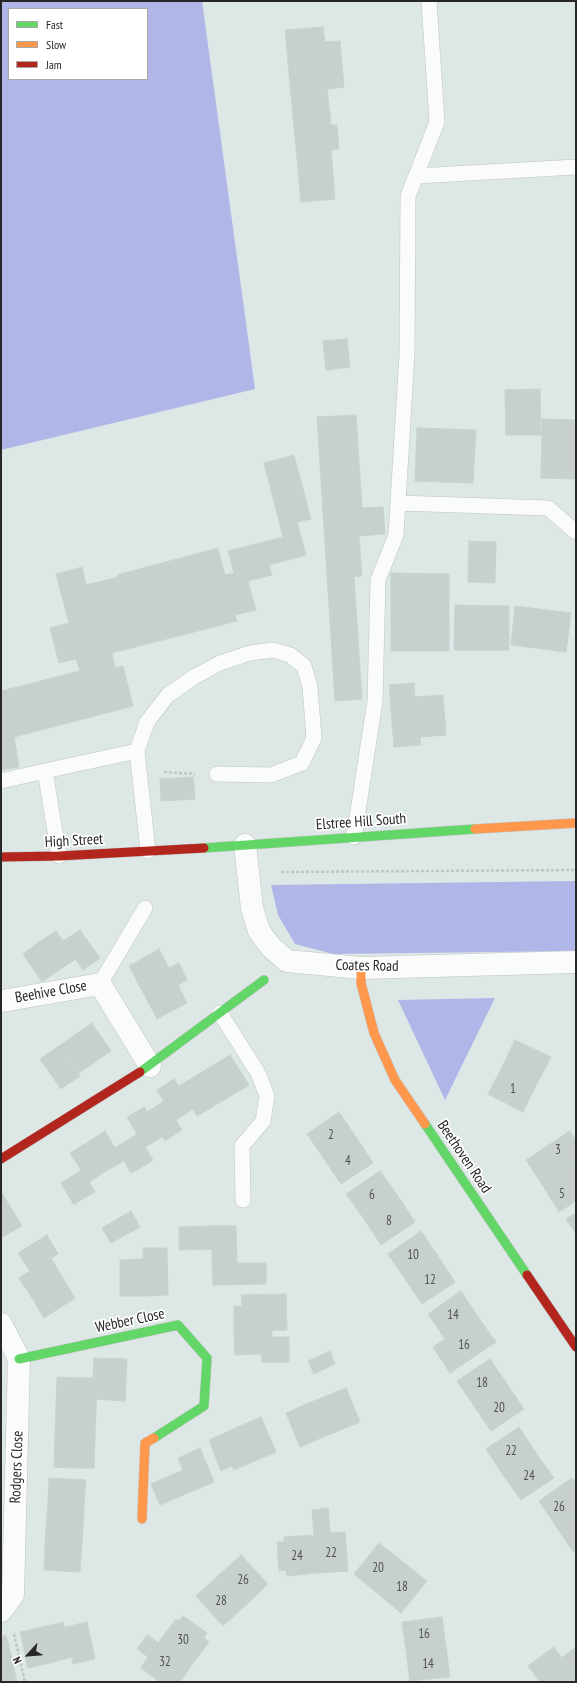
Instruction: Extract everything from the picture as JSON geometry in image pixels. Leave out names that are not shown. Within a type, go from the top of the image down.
[{"type":"street","name":"Elstree Hill South","points":[[148,851],[576,823]]},
{"type":"street","name":"Coates Road","points":[[245,844],[252,908],[259,931],[271,947],[287,961],[361,968],[576,962]]},
{"type":"street","name":"High Street","points":[[1,857],[59,856],[148,851]]},
{"type":"street","name":"Beethoven Road","points":[[361,968],[361,983],[374,1033],[395,1080],[576,1347]]},
{"type":"street","points":[[1,1159],[150,1066],[264,980]]},
{"type":"street","name":"Beehive Close","points":[[2,1001],[100,984],[150,1066]]},
{"type":"street","name":"Rodgers Close","points":[[1,1324],[19,1359],[9,1477],[12,1595],[4,1606]]},
{"type":"street","name":"Webber Close","points":[[19,1359],[178,1325],[207,1358],[204,1406],[145,1443],[142,1519]]},
{"type":"lane","points":[[354,837],[375,701],[378,580],[396,535],[407,354],[408,196],[437,122],[430,1]]},
{"type":"lane","points":[[416,176],[576,167]]},
{"type":"lane","points":[[398,503],[548,508],[576,532]]},
{"type":"lane","points":[[148,851],[137,750],[148,722],[168,695],[194,677],[220,663],[250,652],[273,650],[290,655],[304,666],[310,687],[314,738],[302,763],[271,775],[217,774]]},
{"type":"lane","points":[[1,781],[137,750]]},
{"type":"lane","points":[[45,771],[59,856]]},
{"type":"lane","points":[[100,984],[145,908]]},
{"type":"lane","points":[[220,1013],[258,1073],[267,1096],[263,1121],[242,1146],[243,1200]]},
{"type":"path","points":[[139,772],[217,774]]},
{"type":"path","points":[[249,873],[576,870]]},
{"type":"path","points":[[4,1606],[25,1682]]},
{"type":"shaded area","points":[[1,1],[202,1],[255,389],[1,450]]},
{"type":"shaded area","points":[[576,881],[576,951],[333,954],[295,944],[278,915],[271,885]]},
{"type":"shaded area","points":[[495,998],[445,1100],[398,1000]]},
{"type":"building","points":[[323,27],[325,42],[340,41],[344,87],[327,89],[331,125],[337,125],[339,149],[331,150],[335,199],[301,202],[285,30]]},
{"type":"building","points":[[347,339],[350,367],[326,370],[323,341]]},
{"type":"building","points":[[540,389],[541,435],[506,435],[505,390]]},
{"type":"building","points":[[356,415],[362,508],[383,507],[385,534],[359,536],[362,576],[354,577],[362,699],[335,701],[317,417]]},
{"type":"building","points":[[542,419],[576,420],[576,479],[541,478]]},
{"type":"building","points":[[417,428],[476,430],[473,483],[415,481]]},
{"type":"building","points":[[294,455],[311,519],[297,522],[306,555],[269,565],[272,575],[248,581],[256,610],[235,615],[237,621],[112,653],[115,668],[123,666],[133,706],[14,737],[19,767],[1,770],[1,691],[80,671],[76,659],[59,663],[50,628],[69,623],[56,574],[82,567],[86,585],[118,577],[117,575],[218,548],[225,575],[234,573],[228,551],[283,537],[264,463]]},
{"type":"building","points":[[469,541],[496,542],[495,583],[468,582]]},
{"type":"building","points":[[391,573],[449,574],[449,651],[391,651]]},
{"type":"building","points":[[455,605],[509,606],[509,650],[454,650]]},
{"type":"building","points":[[515,606],[571,613],[566,652],[511,645]]},
{"type":"building","points":[[414,683],[415,697],[443,695],[446,735],[420,737],[421,745],[394,747],[389,685]]},
{"type":"building","points":[[193,777],[195,799],[161,801],[160,779]]},
{"type":"building","points":[[80,930],[100,958],[83,970],[63,941]]},
{"type":"building","points":[[56,931],[76,959],[59,970],[39,942]]},
{"type":"building","points":[[39,942],[59,970],[42,982],[23,954]]},
{"type":"building","points":[[159,949],[169,968],[179,963],[187,980],[178,985],[187,1003],[157,1019],[129,966]]},
{"type":"building","points":[[92,1023],[111,1051],[95,1062],[76,1034]]},
{"type":"building","points":[[76,1034],[95,1062],[79,1073],[59,1046]]},
{"type":"building","points":[[515,1040],[551,1057],[537,1084],[502,1067]]},
{"type":"building","points":[[59,1046],[80,1076],[61,1089],[40,1059]]},
{"type":"building","points":[[230,1055],[249,1085],[197,1116],[179,1086]]},
{"type":"building","points":[[502,1067],[537,1084],[523,1112],[488,1094]]},
{"type":"building","points":[[174,1079],[193,1109],[176,1120],[157,1090]]},
{"type":"building","points":[[164,1101],[182,1130],[165,1141],[147,1112]]},
{"type":"building","points":[[144,1107],[162,1137],[145,1147],[153,1160],[142,1167],[126,1141],[137,1134],[127,1117]]},
{"type":"building","points":[[339,1112],[356,1137],[324,1159],[307,1134]]},
{"type":"building","points":[[105,1131],[115,1148],[126,1141],[142,1167],[131,1173],[124,1161],[106,1171],[88,1142]]},
{"type":"building","points":[[570,1131],[576,1141],[576,1164],[543,1186],[526,1160]]},
{"type":"building","points":[[356,1137],[373,1163],[341,1184],[324,1159]]},
{"type":"building","points":[[88,1142],[106,1171],[89,1182],[95,1192],[84,1198],[71,1177],[81,1170],[70,1153]]},
{"type":"building","points":[[576,1164],[576,1201],[559,1212],[543,1186]]},
{"type":"building","points":[[380,1171],[398,1196],[364,1219],[346,1194]]},
{"type":"building","points":[[71,1177],[84,1198],[74,1205],[61,1183]]},
{"type":"building","points":[[1,1191],[11,1208],[1,1214]]},
{"type":"building","points":[[398,1196],[415,1222],[381,1245],[364,1219]]},
{"type":"building","points":[[11,1208],[22,1226],[1,1238],[1,1214]]},
{"type":"building","points":[[131,1211],[140,1227],[111,1243],[102,1228]]},
{"type":"building","points":[[576,1213],[576,1234],[566,1219]]},
{"type":"building","points":[[212,1226],[212,1249],[179,1250],[179,1227]]},
{"type":"building","points":[[212,1226],[236,1226],[237,1263],[212,1264]]},
{"type":"building","points":[[421,1231],[438,1256],[405,1279],[388,1254]]},
{"type":"building","points":[[47,1235],[58,1254],[30,1271],[18,1253]]},
{"type":"building","points":[[143,1248],[167,1248],[168,1295],[144,1296]]},
{"type":"building","points":[[438,1256],[455,1282],[422,1304],[405,1279]]},
{"type":"building","points":[[51,1258],[63,1278],[32,1298],[19,1278]]},
{"type":"building","points":[[143,1259],[144,1296],[120,1296],[120,1260]]},
{"type":"building","points":[[266,1263],[266,1284],[213,1285],[212,1264]]},
{"type":"building","points":[[63,1278],[75,1298],[44,1318],[32,1298]]},
{"type":"building","points":[[461,1291],[478,1317],[445,1339],[428,1314]]},
{"type":"building","points":[[286,1294],[287,1330],[234,1331],[234,1306],[242,1306],[241,1295]]},
{"type":"building","points":[[478,1317],[496,1342],[450,1373],[433,1347]]},
{"type":"building","points":[[272,1330],[272,1337],[289,1337],[289,1362],[262,1362],[261,1354],[235,1355],[234,1331]]},
{"type":"building","points":[[330,1351],[335,1364],[314,1374],[308,1361]]},
{"type":"building","points":[[94,1358],[127,1359],[126,1380],[93,1378]]},
{"type":"building","points":[[490,1359],[507,1384],[474,1406],[457,1381]]},
{"type":"building","points":[[57,1377],[77,1378],[76,1408],[56,1407]]},
{"type":"building","points":[[77,1378],[97,1378],[96,1408],[76,1408]]},
{"type":"building","points":[[97,1378],[126,1380],[125,1401],[96,1399]]},
{"type":"building","points":[[507,1384],[524,1409],[491,1431],[474,1406]]},
{"type":"building","points":[[346,1388],[360,1422],[321,1438],[306,1404]]},
{"type":"building","points":[[306,1404],[321,1438],[300,1447],[286,1413]]},
{"type":"building","points":[[56,1407],[76,1408],[75,1438],[55,1437]]},
{"type":"building","points":[[76,1408],[96,1408],[95,1438],[75,1438]]},
{"type":"building","points":[[261,1417],[276,1452],[255,1461],[240,1426]]},
{"type":"building","points":[[240,1426],[255,1461],[234,1470],[232,1466],[221,1471],[209,1440]]},
{"type":"building","points":[[519,1427],[536,1453],[503,1475],[486,1449]]},
{"type":"building","points":[[55,1437],[75,1438],[74,1468],[54,1467]]},
{"type":"building","points":[[75,1438],[95,1438],[94,1468],[74,1468]]},
{"type":"building","points":[[200,1448],[214,1482],[160,1505],[151,1484],[183,1470],[178,1458]]},
{"type":"building","points":[[536,1453],[554,1478],[521,1500],[503,1475]]},
{"type":"building","points":[[49,1478],[86,1480],[84,1505],[48,1503]]},
{"type":"building","points":[[572,1478],[576,1484],[576,1513],[556,1526],[539,1501]]},
{"type":"building","points":[[48,1503],[84,1505],[83,1528],[46,1526]]},
{"type":"building","points":[[328,1508],[330,1533],[345,1532],[348,1571],[317,1573],[312,1510]]},
{"type":"building","points":[[576,1513],[576,1549],[573,1552],[556,1526]]},
{"type":"building","points":[[46,1526],[83,1528],[80,1572],[44,1570]]},
{"type":"building","points":[[314,1535],[317,1573],[287,1576],[286,1570],[279,1571],[277,1542],[284,1542],[284,1537]]},
{"type":"building","points":[[379,1543],[403,1562],[377,1593],[354,1574]]},
{"type":"building","points":[[241,1555],[268,1584],[246,1605],[218,1576]]},
{"type":"building","points":[[403,1562],[427,1581],[401,1613],[377,1593]]},
{"type":"building","points":[[218,1576],[246,1605],[223,1626],[196,1596]]},
{"type":"building","points":[[183,1616],[207,1633],[204,1638],[209,1642],[191,1666],[158,1643],[176,1619],[179,1621]]},
{"type":"building","points":[[442,1617],[446,1647],[406,1651],[402,1622]]},
{"type":"building","points":[[63,1622],[72,1657],[50,1663],[42,1627]]},
{"type":"building","points":[[87,1622],[95,1659],[73,1664],[65,1627]]},
{"type":"building","points":[[42,1627],[50,1663],[28,1668],[20,1632]]},
{"type":"building","points":[[6,1635],[17,1682],[1,1682],[1,1637]]},
{"type":"building","points":[[147,1635],[191,1666],[180,1682],[160,1682],[141,1668],[148,1657],[137,1649]]},
{"type":"building","points":[[446,1647],[450,1677],[410,1681],[406,1651]]},
{"type":"building","points":[[554,1647],[576,1678],[576,1682],[540,1682],[528,1666]]},
{"type":"building","points":[[576,1647],[576,1678],[561,1658]]},
{"type":"traffic: fast","points":[[204,848],[475,829]]},
{"type":"traffic: fast","points":[[140,1072],[264,980]]},
{"type":"traffic: fast","points":[[425,1124],[527,1275]]},
{"type":"traffic: fast","points":[[19,1359],[178,1325],[207,1358],[204,1406],[154,1438]]},
{"type":"traffic: slow","points":[[475,829],[576,823]]},
{"type":"traffic: slow","points":[[361,968],[361,983],[374,1033],[395,1080],[425,1124]]},
{"type":"traffic: slow","points":[[142,1519],[145,1443],[154,1438]]},
{"type":"traffic: jam","points":[[1,857],[59,856],[204,848]]},
{"type":"traffic: jam","points":[[1,1159],[140,1072]]},
{"type":"traffic: jam","points":[[527,1275],[576,1347]]}]
